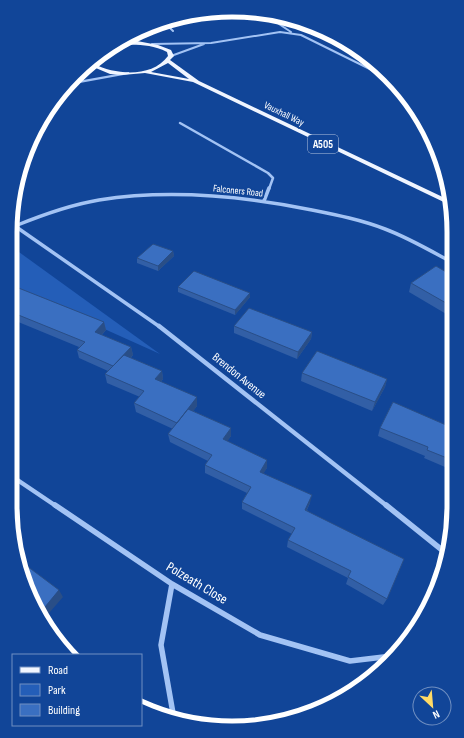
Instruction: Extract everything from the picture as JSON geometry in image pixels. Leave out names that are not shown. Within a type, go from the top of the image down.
[{"type":"main road","points":[[95,66],[107,72],[128,74],[138,73],[159,67],[168,62],[170,56],[169,51],[149,44],[140,38]]},
{"type":"main road","points":[[128,44],[149,44]]},
{"type":"main road","name":"Vauxhall Way","points":[[168,62],[197,82],[444,200]]},
{"type":"main road","name":"Vauxhall Way","points":[[138,73],[169,76],[197,82]]},
{"type":"street","points":[[275,21],[291,32],[376,72]]},
{"type":"street","points":[[168,26],[173,31]]},
{"type":"street","points":[[170,56],[211,43],[280,32],[291,32]]},
{"type":"street","points":[[149,44],[211,43]]},
{"type":"street","points":[[77,83],[128,74]]},
{"type":"street","points":[[180,123],[268,173],[273,178],[264,201]]},
{"type":"street","name":"Falconers Road","points":[[17,223],[60,208],[117,197],[178,194],[264,201],[375,226],[408,240],[447,260]]},
{"type":"street","name":"Brendon Avenue","points":[[17,228],[174,337],[442,550]]},
{"type":"street","name":"Polzeath Close","points":[[17,480],[172,584],[260,634],[350,661],[385,657]]},
{"type":"street","points":[[172,584],[161,646],[173,713]]},
{"type":"green space","points":[[17,251],[160,354],[17,290]]},
{"type":"building","points":[[153,244],[173,251],[158,266],[137,258]]},
{"type":"building","points":[[436,266],[447,272],[447,304],[411,283]]},
{"type":"building","points":[[194,271],[250,293],[235,310],[178,287]]},
{"type":"building","points":[[17,287],[104,322],[95,332],[131,347],[113,366],[77,350],[85,342],[17,314]]},
{"type":"building","points":[[249,308],[312,332],[298,352],[234,326]]},
{"type":"building","points":[[317,351],[387,379],[375,402],[302,373]]},
{"type":"building","points":[[124,355],[162,371],[155,379],[197,397],[177,423],[134,403],[144,391],[105,374]]},
{"type":"building","points":[[393,402],[447,425],[447,458],[427,450],[428,447],[380,428]]},
{"type":"building","points":[[188,409],[231,428],[223,439],[267,460],[260,472],[312,495],[305,510],[404,559],[387,599],[348,577],[351,571],[288,540],[295,528],[242,502],[251,487],[205,465],[212,455],[168,434]]},
{"type":"building","points":[[25,564],[59,590],[43,609],[33,588]]}]
